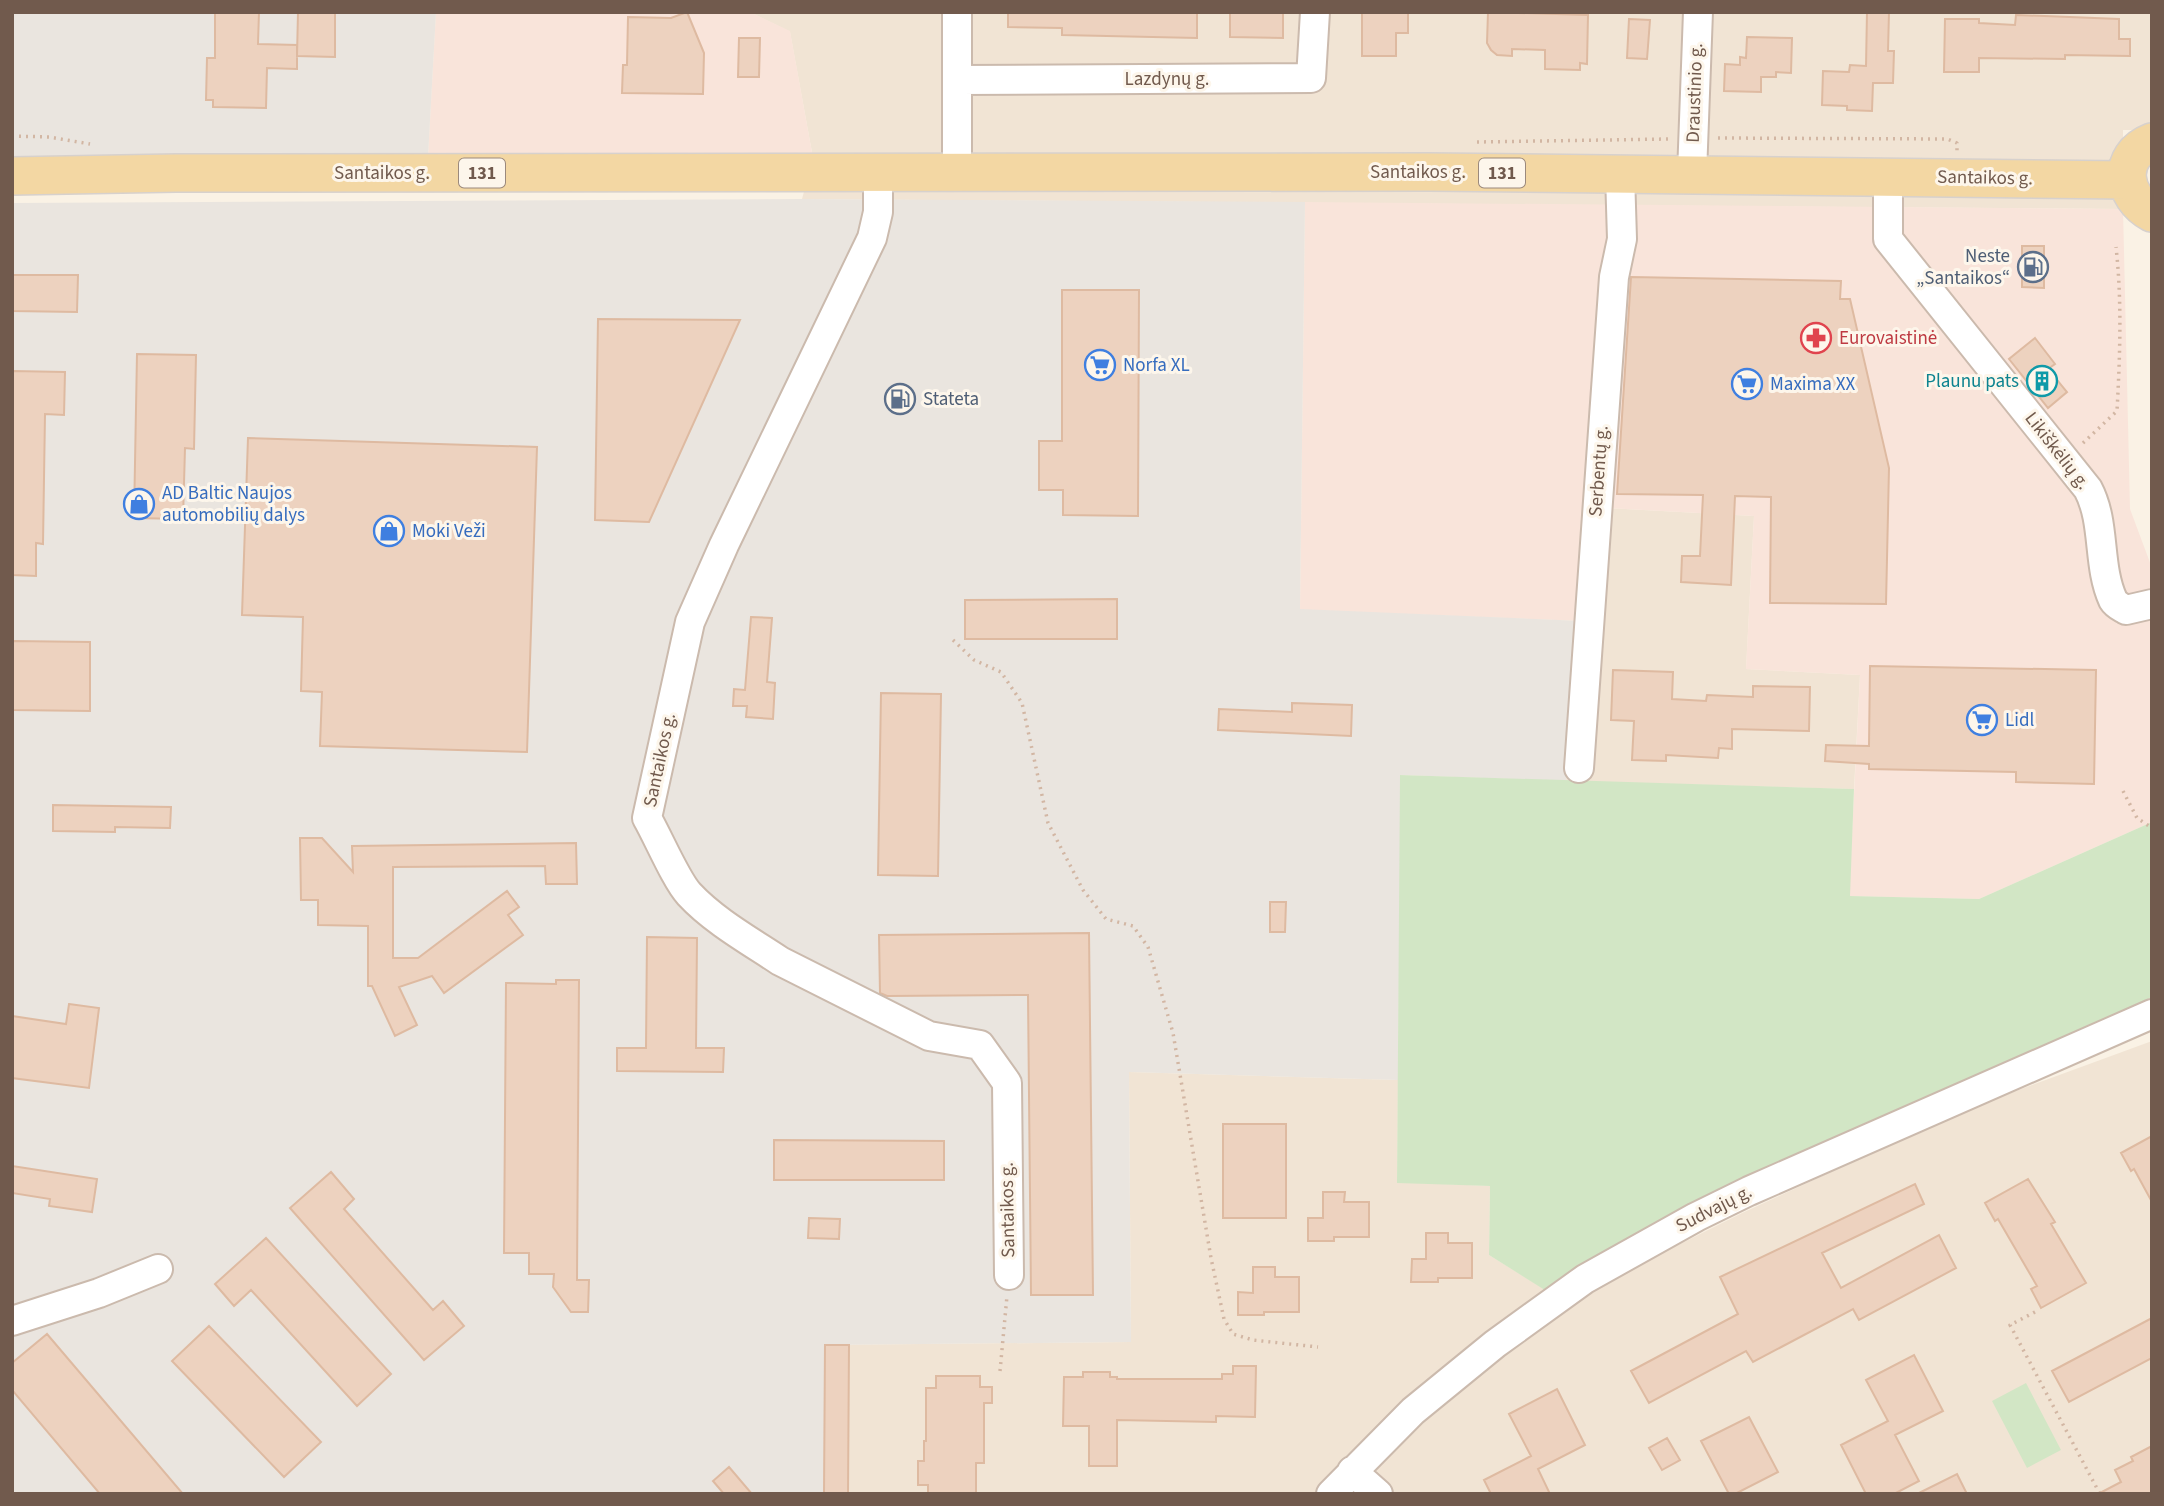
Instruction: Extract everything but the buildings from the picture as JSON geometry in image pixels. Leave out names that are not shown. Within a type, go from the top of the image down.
[{"type":"main road","points":[[2152,142],[2135,154],[2128,166],[2127,180],[2130,193],[2138,205],[2152,213]]},
{"type":"main road","name":"Santaikos g.","points":[[12,176],[176,173],[1429,172],[2127,180]]},
{"type":"street","points":[[957,12],[957,173]]},
{"type":"street","name":"Lazdynų g.","points":[[958,80],[1311,78],[1315,12]]},
{"type":"street","name":"Draustinio g.","points":[[1692,174],[1698,12]]},
{"type":"street","name":"Santaikos g.","points":[[878,173],[878,212],[872,238],[724,545],[690,622],[648,818],[687,892],[719,920],[780,961],[929,1036],[980,1045],[1007,1083],[1009,1275]]},
{"type":"street","name":"Serbentų g.","points":[[1579,768],[1614,276],[1622,239],[1620,174]]},
{"type":"street","name":"Likiškėlių g.","points":[[1888,177],[1888,239],[2088,489],[2095,501],[2105,567],[2114,601],[2126,610],[2152,604]]},
{"type":"street","name":"Sudvajų g.","points":[[1331,1494],[1413,1411],[1451,1377],[1585,1279],[1696,1217],[1749,1191],[2152,1014]]},
{"type":"street","points":[[12,1321],[99,1293],[158,1269]]},
{"type":"street","points":[[1352,1471],[1378,1494]]},
{"type":"path","points":[[2075,450],[2117,411],[2120,282],[2116,247]]},
{"type":"path","points":[[953,640],[974,660],[1001,673],[1022,703],[1048,823],[1083,890],[1106,919],[1133,926],[1148,947],[1174,1033],[1211,1258],[1224,1319],[1233,1334],[1252,1340],[1318,1347]]},
{"type":"path","points":[[2123,791],[2137,818],[2152,828]]},
{"type":"path","points":[[1000,1371],[1009,1275]]},
{"type":"path","points":[[2035,1312],[2010,1325],[2100,1494]]},
{"type":"shaded area","points":[[12,12],[436,12],[428,157],[12,158]]},
{"type":"shaded area","points":[[436,12],[750,12],[790,31],[813,158],[428,157]]},
{"type":"shaded area","points":[[750,12],[2152,12],[2152,130],[2123,130],[2123,209],[802,199],[813,158],[790,32]]},
{"type":"shaded area","points":[[802,199],[1305,202],[1300,609],[1582,621],[1566,781],[1401,775],[1398,1080],[1129,1072],[1131,1342],[826,1345],[824,1494],[12,1494],[12,203]]},
{"type":"shaded area","points":[[1305,202],[2123,209],[2130,509],[2152,568],[2152,822],[1979,899],[1849,896],[1860,675],[1746,669],[1754,516],[1589,507],[1582,621],[1300,610]]},
{"type":"shaded area","points":[[1588,507],[1754,516],[1746,669],[1860,675],[1854,789],[1566,781],[1582,621]]},
{"type":"shaded area","points":[[2152,1041],[2152,1494],[824,1494],[825,1345],[1131,1342],[1129,1072],[1398,1080],[1397,1182],[1490,1186],[1489,1255],[1570,1305],[1648,1260],[1740,1214],[1967,1109]]},
{"type":"green space","points":[[1400,775],[1854,789],[1850,896],[1979,899],[2152,822],[2152,997],[2034,1051],[1548,1292],[1489,1255],[1490,1186],[1397,1183]]},
{"type":"green space","points":[[2026,1383],[2061,1450],[2027,1468],[1992,1401]]},
{"type":"place","name":"Neste „Santaikos“","points":[[2033,267]]},
{"type":"place","name":"Eurovaistinė","points":[[1816,338]]},
{"type":"place","name":"Norfa XL","points":[[1100,365]]},
{"type":"place","name":"Plaunu pats","points":[[2042,381]]},
{"type":"place","name":"Maxima XX","points":[[1747,384]]},
{"type":"place","name":"Stateta","points":[[900,399]]},
{"type":"place","name":"AD Baltic Naujos automobilių dalys","points":[[139,504]]},
{"type":"place","name":"Moki Veži","points":[[389,531]]},
{"type":"place","name":"Lidl","points":[[1982,720]]}]
